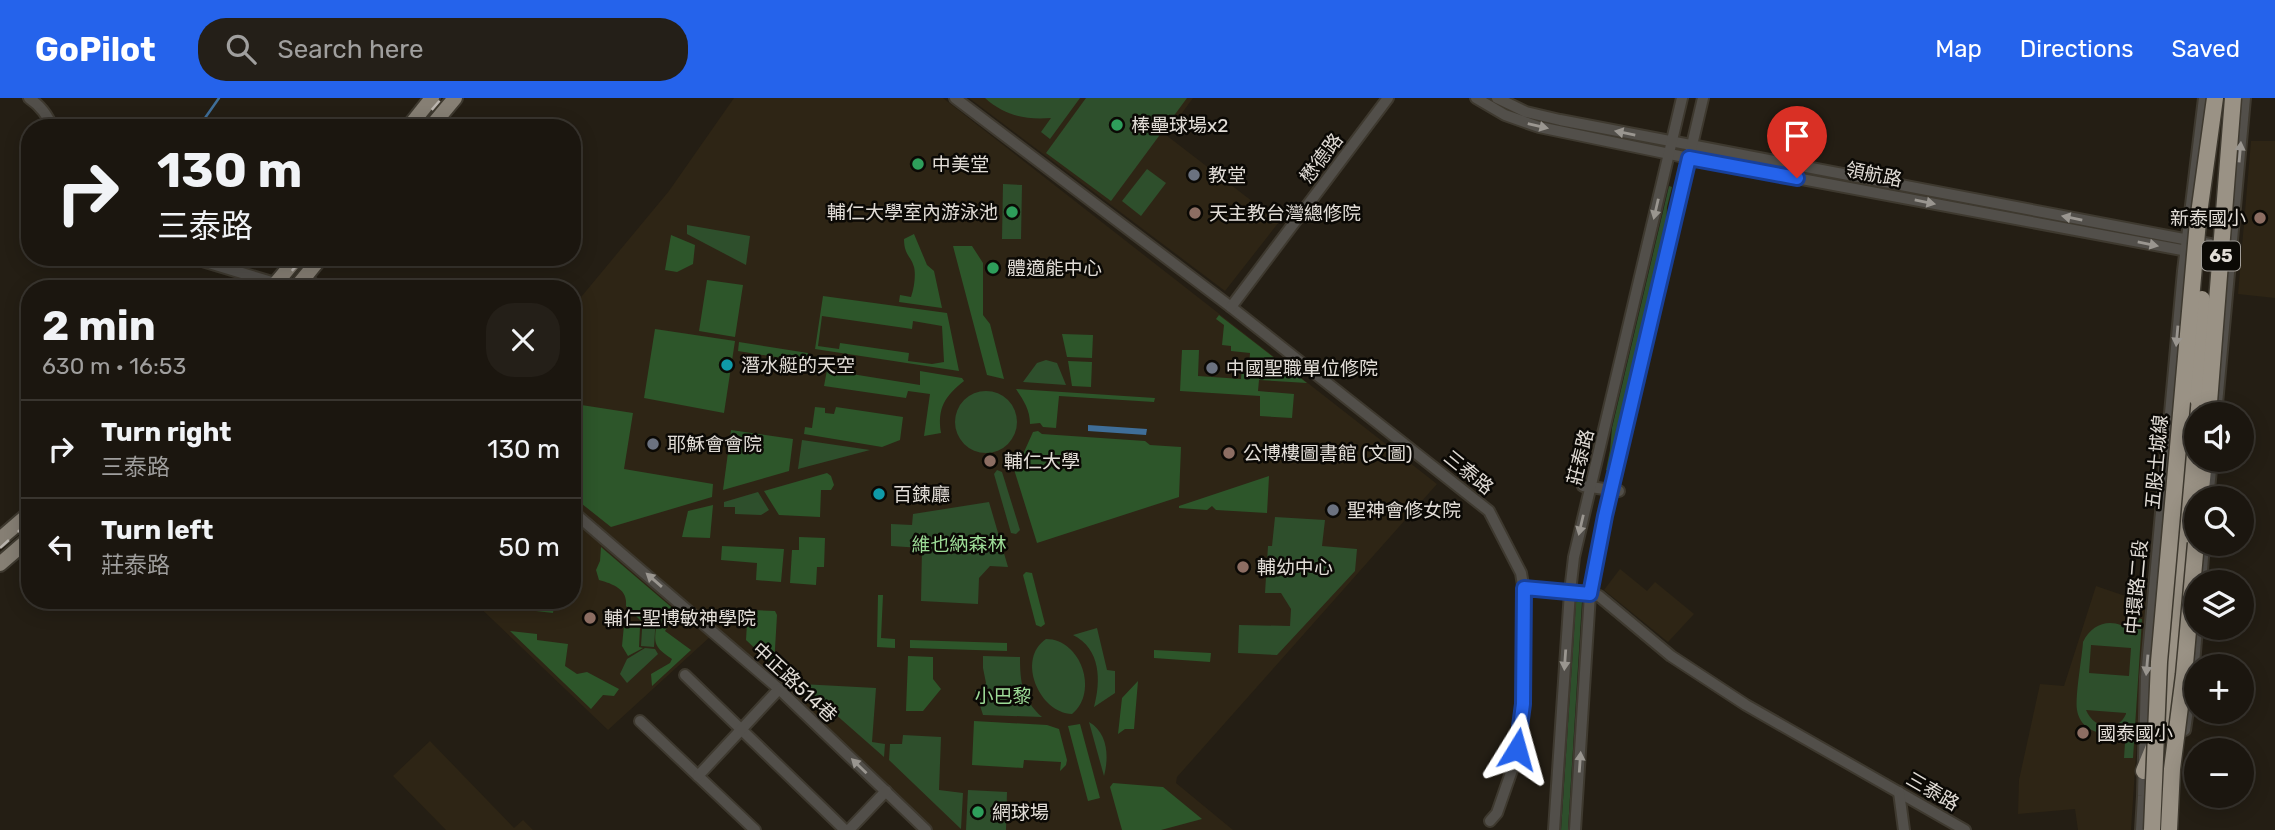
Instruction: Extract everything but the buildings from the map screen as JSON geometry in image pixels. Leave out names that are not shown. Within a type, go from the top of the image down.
[{"type":"highway","name":"五股土城線","points":[[2152,830],[2159,662],[2199,221],[2215,98]]},
{"type":"highway","name":"65","points":[[2209,402],[2233,98]]},
{"type":"highway","points":[[2197,398],[2212,123]]},
{"type":"highway","points":[[2144,771],[2159,734],[2172,666],[2197,398],[2231,125]]},
{"type":"highway","points":[[2169,830],[2172,769],[2195,556]]},
{"type":"highway","points":[[2172,666],[2173,735],[2179,769]]},
{"type":"main road","points":[[415,119],[432,98]]},
{"type":"main road","points":[[438,119],[455,98]]},
{"type":"main road","points":[[279,280],[291,266]]},
{"type":"main road","points":[[302,280],[314,266]]},
{"type":"main road","points":[[0,540],[21,521]]},
{"type":"main road","points":[[0,564],[21,546]]},
{"type":"street","name":"三泰路","points":[[955,98],[1231,307],[1489,510],[1521,573],[1524,588],[1599,596],[1671,656],[1736,698],[1965,830]]},
{"type":"street","name":"懋德路","points":[[1231,307],[1388,98]]},
{"type":"street","name":"領航路","points":[[1476,98],[1528,125],[1671,148],[1692,146],[2028,221],[2231,253]]},
{"type":"street","name":"領航路","points":[[1497,98],[1526,112],[1562,115],[1671,148],[1689,158],[1880,188]]},
{"type":"street","name":"莊泰路","points":[[1555,830],[1574,557],[1587,487],[1682,98]]},
{"type":"street","name":"莊泰路","points":[[1575,830],[1590,594],[1703,98]]},
{"type":"street","name":"中環路二段","points":[[2141,830],[2147,664],[2186,246],[2204,98]]},
{"type":"street","points":[[2217,402],[2245,98]]},
{"type":"street","points":[[33,101],[49,119]]},
{"type":"street","points":[[2028,221],[2030,197]]},
{"type":"street","points":[[215,266],[256,280]]},
{"type":"street","points":[[1587,487],[1615,490]]},
{"type":"street","name":"中正路514巷","points":[[581,519],[779,689],[926,830]]},
{"type":"street","points":[[1490,821],[1497,813],[1513,767],[1521,731],[1524,588]]},
{"type":"street","points":[[2175,830],[2179,769],[2196,640]]},
{"type":"street","points":[[685,675],[847,830],[886,791]]},
{"type":"street","points":[[698,776],[779,689]]},
{"type":"street","points":[[640,721],[755,830]]},
{"type":"street","points":[[1899,792],[1903,830]]},
{"type":"shaded area","name":"輔仁大學","points":[[734,98],[943,98],[1437,484],[1177,777],[1176,783],[1233,830],[933,830],[782,685],[581,511],[581,297],[669,191]]},
{"type":"shaded area","points":[[969,98],[1193,98],[1166,135],[1279,222],[1225,291]]},
{"type":"shaded area","name":"新泰國小","points":[[2251,141],[2275,141],[2275,298],[2238,294]]},
{"type":"shaded area","name":"輔仁聖博敏神學院","points":[[581,527],[711,636],[608,730],[481,609],[581,609]]},
{"type":"shaded area","points":[[1620,569],[1647,591],[1655,582],[1694,614],[1668,642],[1604,590]]},
{"type":"shaded area","name":"國泰國小","points":[[2096,586],[2146,603],[2131,830],[2078,830],[2075,809],[2018,814],[2019,780],[2040,684],[2064,686]]},
{"type":"shaded area","points":[[430,741],[514,828],[523,820],[533,830],[446,830],[393,776]]},
{"type":"green space","points":[[985,98],[1080,98],[1050,139],[1041,132],[1051,118],[1016,116]]},
{"type":"green space","name":"棒壘球場x2","points":[[1086,98],[1187,98],[1111,201],[1046,153]]},
{"type":"green space","points":[[1147,169],[1166,183],[1141,216],[1122,201]]},
{"type":"green space","name":"輔仁大學室內游泳池","points":[[1003,184],[1022,185],[1021,239],[1002,239]]},
{"type":"green space","points":[[1669,186],[1672,187],[1666,228],[1609,471],[1606,470],[1612,428]]},
{"type":"green space","points":[[687,225],[750,236],[746,265],[687,234]]},
{"type":"green space","points":[[914,234],[927,265],[934,271],[942,308],[899,302],[900,295],[911,297],[913,290],[914,267],[905,249],[904,239]]},
{"type":"green space","points":[[671,235],[695,245],[693,264],[677,272],[665,270]]},
{"type":"green space","points":[[953,246],[972,246],[983,263],[983,315],[990,324],[1004,379],[987,375]]},
{"type":"green space","points":[[707,280],[743,285],[735,337],[699,331]]},
{"type":"green space","points":[[823,296],[947,313],[959,371],[815,349]],"holes":[[[822,316],[912,329],[913,321],[942,326],[944,362],[932,364],[908,361],[909,353],[840,343],[839,349],[818,346]]]},
{"type":"green space","points":[[1219,315],[1307,383],[1259,380],[1258,391],[1294,394],[1292,418],[1260,416],[1260,396],[1180,391],[1182,350],[1199,350],[1198,376],[1241,379],[1242,366],[1249,366],[1250,353],[1231,351],[1231,346],[1222,345],[1224,325],[1216,319]]},
{"type":"green space","points":[[655,329],[735,341],[724,413],[644,398]]},
{"type":"green space","points":[[1062,334],[1093,335],[1092,358],[1067,357]]},
{"type":"green space","points":[[739,342],[808,353],[807,362],[738,351]]},
{"type":"green space","points":[[1046,360],[1057,363],[1066,385],[1023,382],[1037,363]]},
{"type":"green space","points":[[1068,361],[1092,362],[1091,387],[1072,386]]},
{"type":"green space","points":[[827,370],[920,385],[920,371],[962,378],[964,381],[944,403],[940,416],[941,433],[924,436],[930,394],[908,391],[906,398],[824,386]]},
{"type":"green space","points":[[1016,389],[1155,398],[1154,402],[1059,396],[1056,428],[1043,427],[1040,423],[1030,424],[1028,410]]},
{"type":"green space","points":[[980,391],[992,391],[1008,400],[1015,410],[1015,434],[1008,444],[992,453],[980,453],[969,448],[960,439],[955,428],[955,416],[960,405],[969,396]]},
{"type":"green space","points":[[581,405],[633,413],[624,469],[713,484],[712,497],[611,527],[581,503]]},
{"type":"green space","points":[[815,407],[825,408],[825,413],[834,414],[836,407],[903,417],[900,440],[882,447],[804,434],[805,427],[812,428]]},
{"type":"green space","points":[[731,430],[793,439],[789,471],[723,490]]},
{"type":"green space","points":[[1033,432],[1042,434],[1145,441],[1150,445],[1181,447],[1179,497],[1037,543],[1012,463],[1024,452]]},
{"type":"green space","points":[[802,440],[870,450],[798,469]]},
{"type":"green space","points":[[997,470],[1002,472],[1020,530],[1016,534],[1011,533],[994,474]]},
{"type":"green space","points":[[827,473],[834,485],[831,490],[821,490],[820,517],[779,515],[764,491]]},
{"type":"green space","points":[[1269,476],[1267,513],[1216,510],[1212,506],[1207,510],[1179,508],[1179,506]]},
{"type":"green space","points":[[758,492],[769,510],[761,515],[735,514],[735,507],[724,507],[724,502]]},
{"type":"green space","name":"維也納森林","points":[[989,502],[1008,567],[990,566],[979,578],[978,604],[921,601],[922,548],[891,546],[891,524],[912,525],[913,514]]},
{"type":"green space","points":[[713,505],[710,538],[682,537],[688,511]]},
{"type":"green space","points":[[1275,517],[1325,520],[1322,546],[1357,549],[1355,571],[1277,655],[1238,653],[1239,625],[1290,626],[1291,609],[1281,593],[1265,593],[1268,546],[1272,546]]},
{"type":"green space","points":[[799,537],[825,538],[824,567],[817,567],[816,585],[790,583],[792,550],[799,550]]},
{"type":"green space","points":[[722,546],[784,549],[781,582],[756,580],[757,563],[721,560]]},
{"type":"green space","points":[[601,547],[677,612],[665,631],[691,650],[652,686],[651,674],[672,659],[657,645],[657,614],[642,613],[641,621],[626,606],[622,591],[599,580],[596,570]]},
{"type":"green space","points":[[1026,572],[1032,573],[1045,624],[1041,627],[1036,625],[1023,575]]},
{"type":"green space","points":[[878,595],[883,595],[881,638],[895,639],[895,648],[877,647]]},
{"type":"green space","points":[[1576,602],[1582,602],[1568,830],[1561,830]]},
{"type":"green space","points":[[519,609],[554,609],[553,613]]},
{"type":"green space","points":[[730,609],[775,611],[774,666],[746,640],[747,623]]},
{"type":"green space","points":[[643,614],[656,615],[654,647],[641,646]]},
{"type":"green space","points":[[2134,618],[2142,619],[2133,758],[2124,758],[2126,728],[2111,733],[2090,729],[2080,718],[2077,695],[2083,642],[2092,629],[2112,623],[2132,632]],"holes":[[[2091,645],[2131,648],[2129,676],[2089,673]],[[2086,710],[2126,713],[2126,714],[2117,724],[2105,726],[2094,721]]]},
{"type":"green space","points":[[632,622],[640,627],[639,647],[643,648],[628,656],[622,646],[624,625]]},
{"type":"green space","points":[[1097,628],[1107,670],[1115,671],[1115,693],[1094,707],[1098,687],[1097,666],[1089,648],[1073,635]]},
{"type":"green space","points":[[510,631],[537,634],[537,640],[568,644],[565,666],[577,674],[587,672],[619,689],[614,696],[603,695],[591,709]]},
{"type":"green space","points":[[1046,639],[1058,641],[1069,648],[1082,668],[1084,693],[1072,714],[1050,705],[1035,684],[1033,659],[1037,648]]},
{"type":"green space","points":[[910,640],[1007,643],[1007,651],[910,648]]},
{"type":"green space","points":[[645,648],[655,649],[658,654],[627,683],[620,674],[627,659]]},
{"type":"green space","points":[[1154,650],[1211,653],[1210,662],[1154,658]]},
{"type":"green space","points":[[908,656],[933,657],[933,679],[941,689],[923,711],[906,711]]},
{"type":"green space","name":"小巴黎","points":[[983,656],[1020,657],[1026,697],[1042,717],[983,715],[975,690],[982,690],[986,683]]},
{"type":"green space","points":[[1138,681],[1134,729],[1125,729],[1118,734],[1122,698]]},
{"type":"green space","points":[[801,684],[876,688],[872,742],[885,744],[884,757]]},
{"type":"green space","points":[[974,721],[1047,725],[1059,729],[1066,765],[1060,771],[1061,762],[1024,760],[1023,768],[972,765]]},
{"type":"green space","points":[[1089,722],[1100,732],[1106,746],[1104,776]]},
{"type":"green space","points":[[1080,724],[1100,798],[1088,801],[1068,726]]},
{"type":"green space","points":[[903,735],[941,737],[939,790],[963,793],[961,829],[889,760],[890,744],[902,744]]},
{"type":"green space","points":[[1113,783],[1163,787],[1202,819],[1161,830],[1122,830],[1110,787]]},
{"type":"green space","points":[[968,790],[1007,792],[1006,830],[966,830]]},
{"type":"water","points":[[1088,425],[1147,429],[1146,435],[1088,431]]},
{"type":"waterway","points":[[204,119],[219,98]]},
{"type":"railway","points":[[424,119],[442,98]]},
{"type":"railway","points":[[284,280],[296,266]]},
{"type":"railway","points":[[0,548],[21,529]]},
{"type":"place","name":"棒壘球場x2","points":[[1117,125]]},
{"type":"place","name":"中美堂","points":[[918,164]]},
{"type":"place","name":"教堂","points":[[1194,175]]},
{"type":"place","name":"輔仁大學室內游泳池","points":[[1012,212]]},
{"type":"place","name":"天主教台灣總修院","points":[[1195,213]]},
{"type":"place","name":"新泰國小","points":[[2260,218]]},
{"type":"place","name":"體適能中心","points":[[993,268]]},
{"type":"place","name":"潛水艇的天空","points":[[727,365]]},
{"type":"place","name":"中國聖職單位修院","points":[[1212,368]]},
{"type":"place","name":"耶穌會會院","points":[[653,444]]},
{"type":"place","name":"公博樓圖書館 (文圖)","points":[[1229,453]]},
{"type":"place","name":"輔仁大學","points":[[990,461]]},
{"type":"place","name":"百鍊廳","points":[[879,494]]},
{"type":"place","name":"聖神會修女院","points":[[1333,510]]},
{"type":"place","name":"輔幼中心","points":[[1243,567]]},
{"type":"place","name":"輔仁聖博敏神學院","points":[[590,618]]},
{"type":"place","name":"國泰國小","points":[[2083,733]]},
{"type":"place","name":"網球場","points":[[978,812]]},
{"type":"route","points":[[1517,749],[1523,704],[1524,588],[1590,594],[1605,516],[1689,158],[1797,178]]}]
